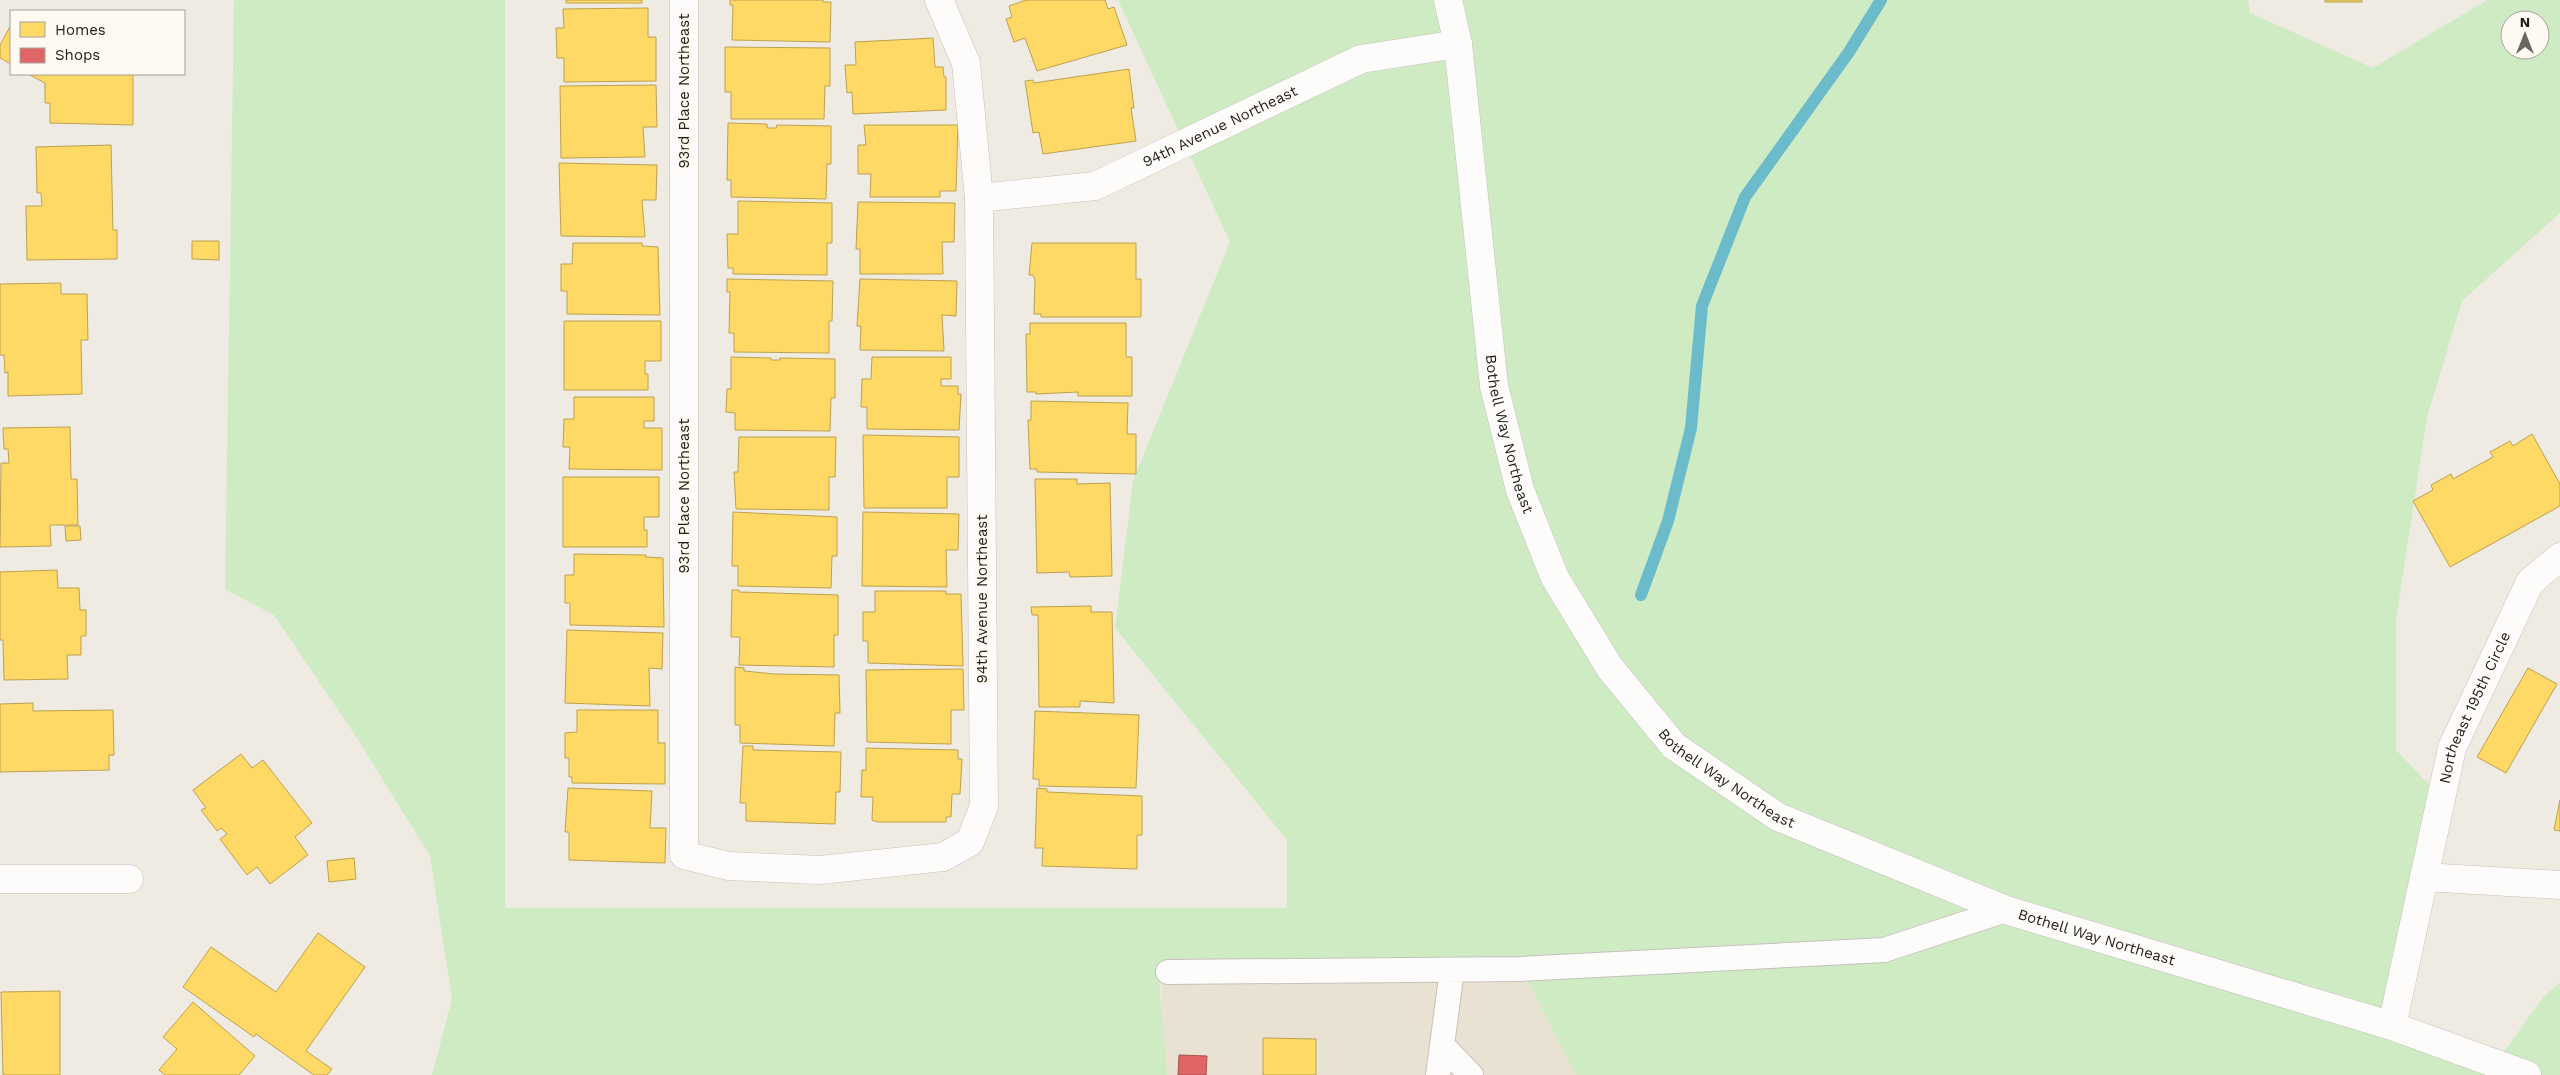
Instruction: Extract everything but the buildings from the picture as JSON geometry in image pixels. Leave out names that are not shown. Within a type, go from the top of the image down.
[{"type":"street","name":"93rd Place Northeast","points":[[684,0],[684,855],[728,866],[820,870]]},
{"type":"street","name":"94th Avenue Northeast","points":[[820,870],[943,857],[970,842],[984,806],[979,198],[966,63],[939,0]]},
{"type":"street","name":"Bothell Way Northeast","points":[[1448,0],[1458,44],[1496,395],[1520,490],[1555,578],[1610,668],[1674,746],[1778,817],[2006,910],[2392,1026],[2527,1075]]},
{"type":"street","name":"94th Avenue Northeast","points":[[979,198],[1095,186],[1361,59],[1458,44]]},
{"type":"street","name":"Northeast 195th Circle","points":[[2392,1026],[2452,748],[2530,582],[2560,557]]},
{"type":"street","points":[[2424,877],[2560,885]]},
{"type":"street","points":[[0,879],[129,879]]},
{"type":"lane","points":[[1168,972],[1522,969],[1884,950],[2006,910]]},
{"type":"lane","points":[[1438,1075],[1452,970]]},
{"type":"lane","points":[[1442,1045],[1471,1075]]},
{"type":"shaded area","points":[[1162,969],[1521,969],[1576,1075],[1162,1075]]},
{"type":"green space","points":[[234,0],[505,0],[505,908],[1287,908],[1287,840],[1115,628],[1133,481],[1230,242],[1118,0],[2248,0],[2250,13],[2373,68],[2487,0],[2560,0],[2560,213],[2462,301],[2427,417],[2396,620],[2396,750],[2441,797],[2392,1025],[2497,1062],[2543,997],[2560,983],[2560,1075],[1576,1075],[1521,969],[1158,966],[1167,1075],[432,1075],[452,999],[430,856],[355,735],[274,615],[225,589]]},
{"type":"waterway","points":[[1641,595],[1668,521],[1691,428],[1702,306],[1745,197],[1849,52],[1881,0]]}]
